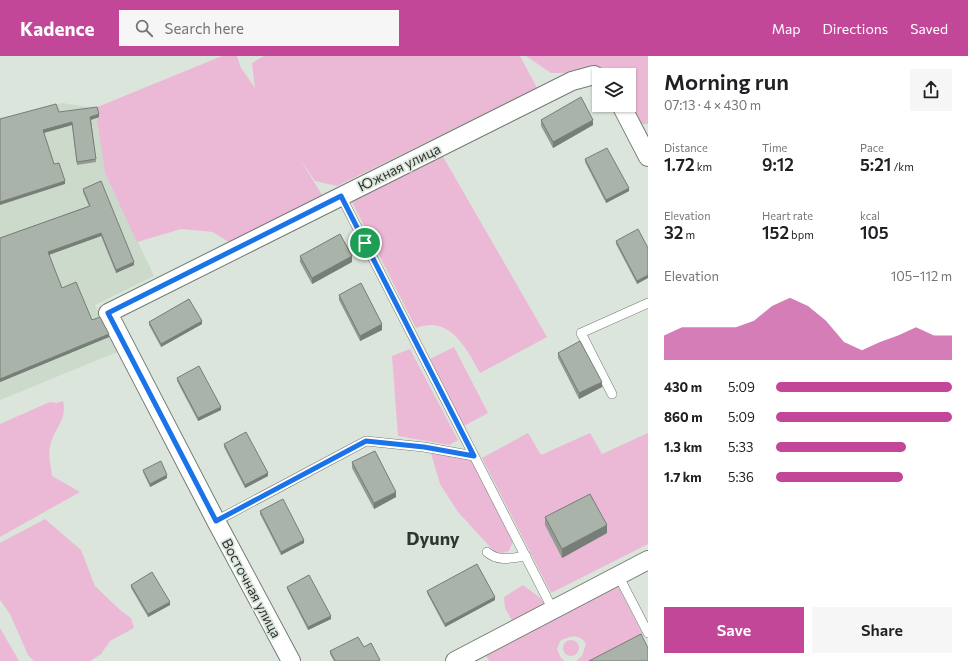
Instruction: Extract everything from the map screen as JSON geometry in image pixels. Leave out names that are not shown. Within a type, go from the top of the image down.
[{"type":"street","name":"Южная улица","points":[[114,323],[108,313],[572,81],[592,77]]},
{"type":"street","points":[[626,112],[648,157]]},
{"type":"street","name":"Восточная улица","points":[[114,323],[216,521],[291,661]]},
{"type":"street","points":[[455,661],[648,560]]},
{"type":"lane","points":[[341,196],[553,610]]},
{"type":"lane","points":[[612,394],[581,333],[648,303]]},
{"type":"lane","points":[[216,521],[366,441],[424,447],[474,456]]},
{"type":"lane","points":[[487,552],[492,557],[500,559],[526,556]]},
{"type":"lane","points":[[618,575],[648,633]]},
{"type":"shaded area","points":[[222,56],[237,56],[241,68],[255,88],[252,63],[264,56],[520,56],[537,88],[337,186],[315,181],[300,159],[322,195],[230,243],[213,232],[181,229],[137,242],[105,173],[95,108]]},
{"type":"shaded area","points":[[526,56],[648,56],[648,124],[640,124],[634,112],[636,112],[636,68],[597,68],[594,66],[569,73],[551,73]]},
{"type":"shaded area","points":[[62,103],[95,108],[105,173],[154,276],[95,305],[117,352],[0,400],[0,118]]},
{"type":"shaded area","points":[[442,155],[547,337],[480,373],[463,344],[448,330],[438,326],[428,325],[416,328],[351,200]]},
{"type":"shaded area","points":[[454,347],[488,413],[464,426],[430,359]]},
{"type":"shaded area","points":[[410,349],[458,440],[449,445],[398,436],[392,356]]},
{"type":"shaded area","points":[[63,401],[64,414],[49,450],[52,476],[80,492],[0,537],[0,424],[50,402],[57,403]]},
{"type":"shaded area","points":[[528,433],[541,455],[590,433],[602,454],[648,433],[648,544],[551,593],[482,458]]},
{"type":"shaded area","points":[[432,451],[472,459],[513,541],[509,551],[501,553],[493,550],[458,512],[440,484],[431,453]]},
{"type":"shaded area","points":[[45,519],[81,550],[95,586],[120,610],[131,618],[134,628],[110,641],[101,654],[90,661],[34,661],[28,655],[10,614],[0,600],[0,543]]},
{"type":"shaded area","points":[[616,582],[643,635],[593,661],[576,661],[582,656],[586,644],[581,638],[574,636],[560,641],[557,649],[561,658],[565,661],[489,661],[484,651]]},
{"type":"shaded area","points":[[523,585],[539,597],[547,606],[514,624],[505,608],[504,597]]},
{"type":"shaded area","points":[[0,628],[19,661],[0,661]]},
{"type":"shaded area","points":[[571,640],[578,645],[579,648],[574,655],[571,656],[564,651],[563,648],[568,641]]},
{"type":"building","points":[[581,97],[593,120],[553,142],[541,120]]},
{"type":"building","points":[[56,104],[59,112],[97,107],[99,114],[90,117],[96,159],[77,162],[72,122],[43,130],[54,164],[59,163],[65,181],[0,202],[0,119]]},
{"type":"building","points":[[607,148],[629,188],[606,200],[585,159]]},
{"type":"building","points":[[101,181],[134,262],[116,270],[101,233],[48,252],[62,288],[76,282],[92,320],[100,317],[109,334],[0,379],[0,238],[90,206],[83,189]]},
{"type":"building","points":[[638,229],[648,248],[648,275],[637,281],[616,241]]},
{"type":"building","points":[[340,234],[352,256],[312,278],[300,256]]},
{"type":"building","points":[[361,283],[382,324],[360,336],[339,295]]},
{"type":"building","points":[[189,299],[202,321],[161,344],[149,322]]},
{"type":"building","points":[[580,341],[602,382],[579,393],[558,353]]},
{"type":"building","points":[[199,366],[221,407],[198,418],[177,378]]},
{"type":"building","points":[[246,432],[268,473],[245,485],[224,444]]},
{"type":"building","points":[[375,451],[396,492],[374,503],[352,462]]},
{"type":"building","points":[[161,461],[167,475],[150,484],[143,470]]},
{"type":"building","points":[[590,494],[607,525],[562,549],[545,517]]},
{"type":"building","points":[[283,499],[304,540],[281,552],[260,511]]},
{"type":"building","points":[[477,564],[495,597],[445,624],[427,591]]},
{"type":"building","points":[[152,572],[170,602],[148,614],[131,585]]},
{"type":"building","points":[[309,575],[331,616],[308,627],[287,587]]},
{"type":"building","points":[[641,634],[648,648],[648,661],[589,661]]},
{"type":"building","points":[[358,637],[364,647],[371,643],[380,660],[335,661],[330,651]]},
{"type":"district","name":"Dyuny","points":[[433,538]]},
{"type":"route","points":[[341,196],[365,243],[474,456],[424,447],[366,441],[216,521],[108,313],[341,196]]}]
